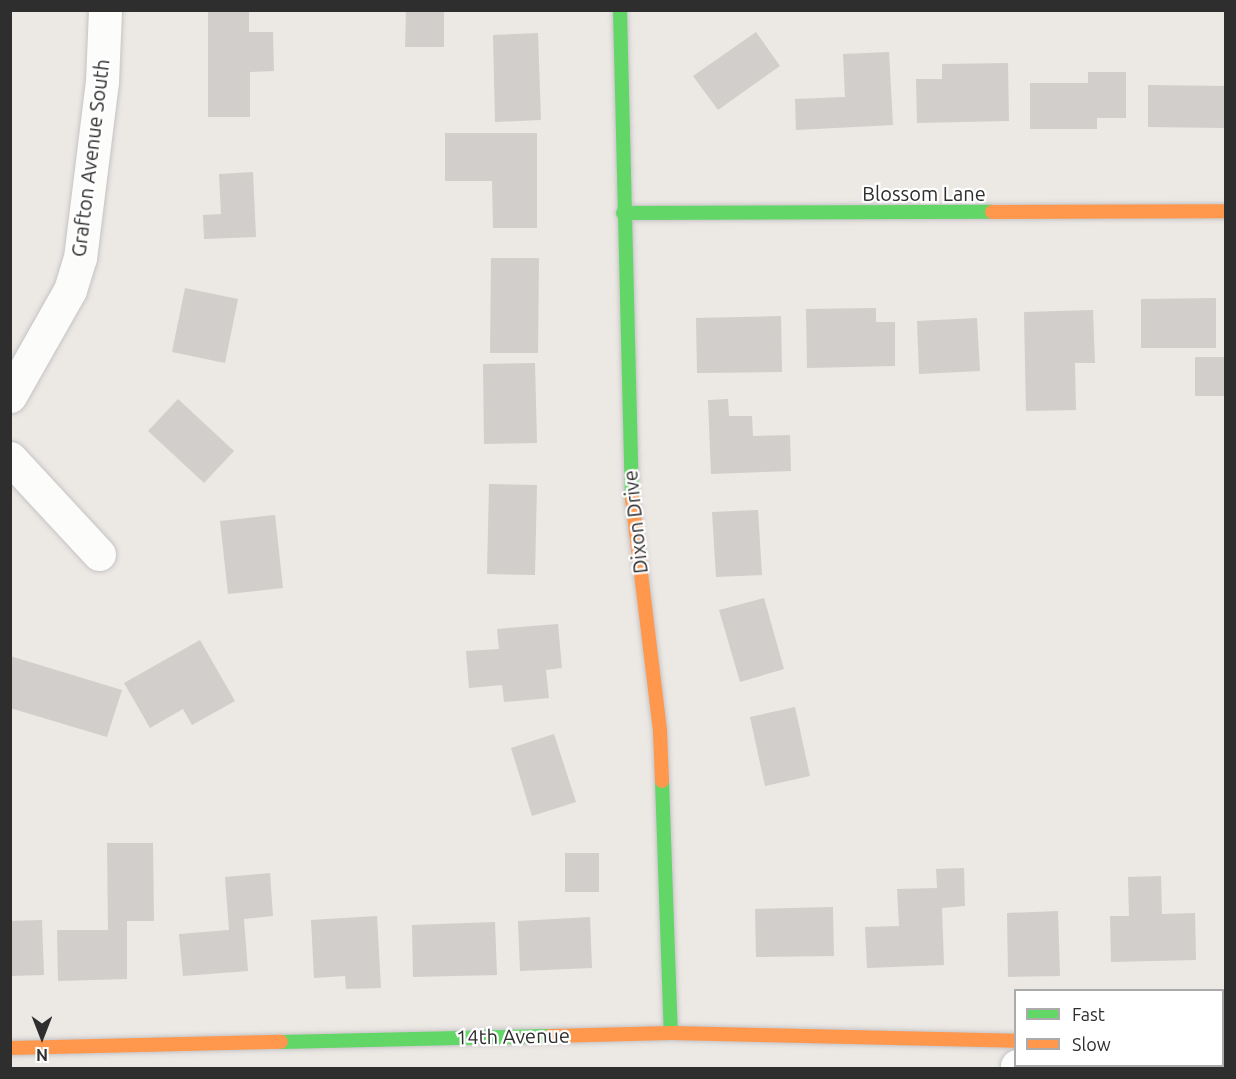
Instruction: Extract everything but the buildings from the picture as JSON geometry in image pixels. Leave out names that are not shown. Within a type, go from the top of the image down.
[{"type":"street","name":"Grafton Avenue South","points":[[10,396],[70,290],[80,258],[102,82],[105,10]]},
{"type":"street","name":"Dixon Drive","points":[[620,10],[628,472],[660,731],[671,1033]]},
{"type":"street","name":"Blossom Lane","points":[[623,213],[1226,211]]},
{"type":"street","points":[[10,458],[99,554]]},
{"type":"street","name":"14th Avenue","points":[[10,1048],[671,1033],[1014,1041]]},
{"type":"traffic: fast","points":[[620,10],[632,499]]},
{"type":"traffic: fast","points":[[623,213],[992,212]]},
{"type":"traffic: fast","points":[[662,781],[671,1033]]},
{"type":"traffic: fast","points":[[281,1042],[550,1036]]},
{"type":"traffic: slow","points":[[992,212],[1226,211]]},
{"type":"traffic: slow","points":[[632,499],[660,731],[662,781]]},
{"type":"traffic: slow","points":[[550,1036],[671,1033],[1014,1041]]},
{"type":"traffic: slow","points":[[10,1048],[281,1042]]}]
